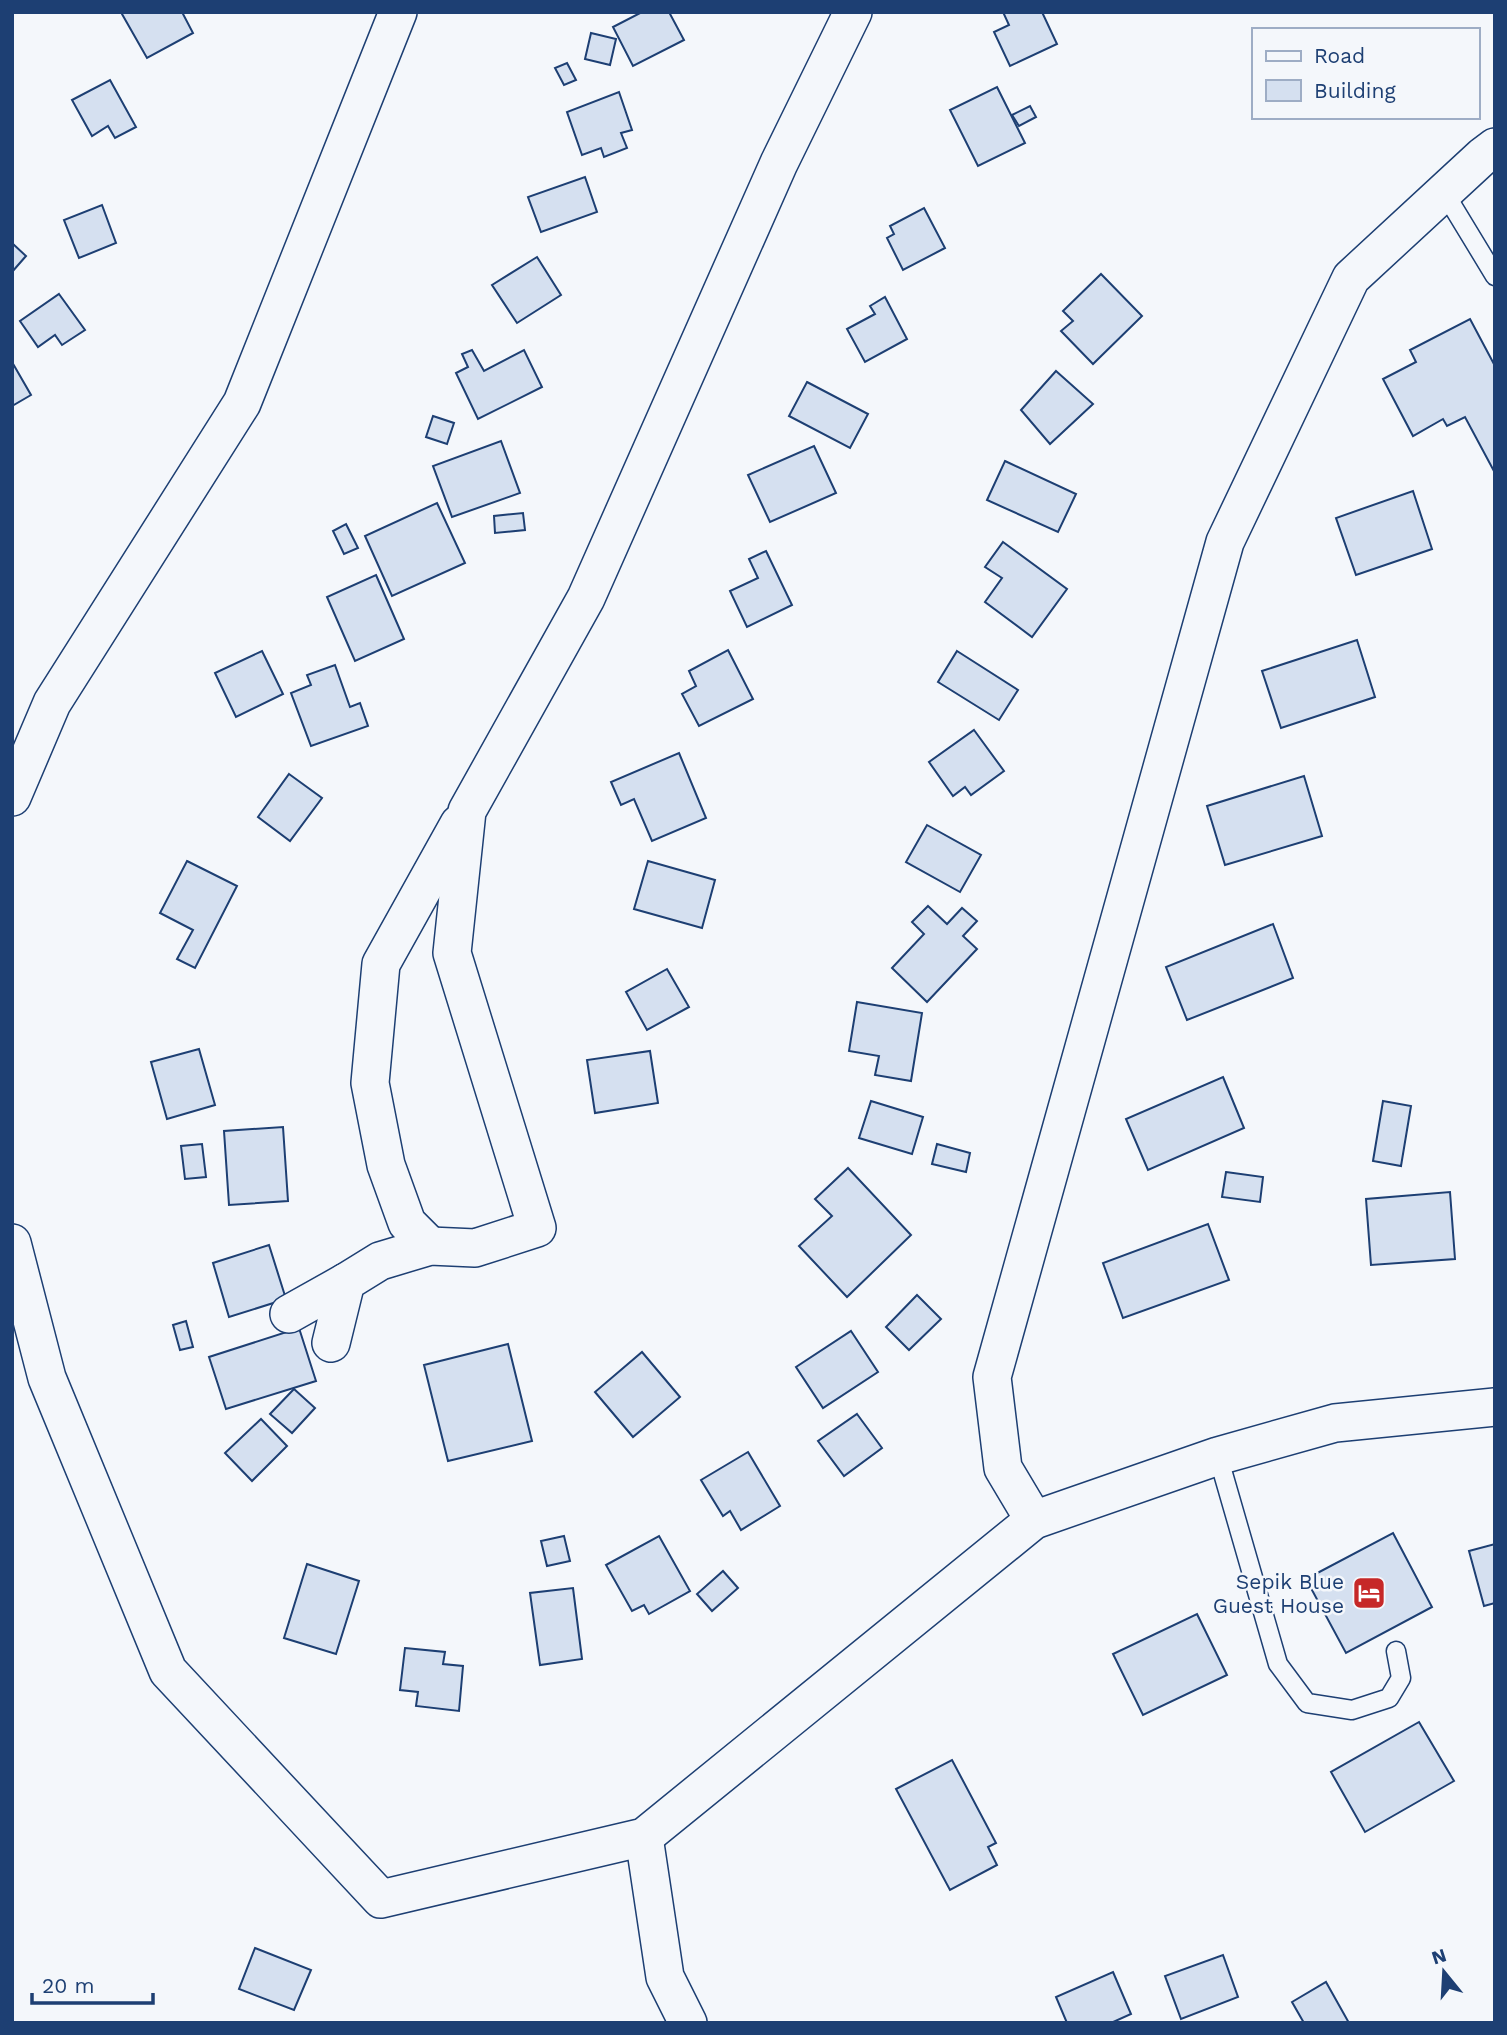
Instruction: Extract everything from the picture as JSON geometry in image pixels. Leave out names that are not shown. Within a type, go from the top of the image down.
[{"type":"street","points":[[12,797],[52,703],[242,403],[398,12]]},
{"type":"street","points":[[430,1246],[407,1223],[386,1165],[370,1083],[381,964],[586,598],[779,163],[853,12]]},
{"type":"street","points":[[1034,1520],[1003,1468],[992,1377],[1225,542],[1351,278],[1495,147]]},
{"type":"street","points":[[289,1314],[380,1261],[430,1246],[475,1248],[537,1228],[452,953],[467,811]]},
{"type":"street","points":[[12,1243],[47,1378],[168,1671],[381,1899],[644,1837],[1034,1520],[1219,1455],[1335,1423],[1495,1407]]},
{"type":"street","points":[[331,1343],[346,1282]]},
{"type":"street","points":[[644,1837],[665,1977],[688,2023]]},
{"type":"lane","points":[[1444,191],[1495,276]]},
{"type":"lane","points":[[1219,1455],[1279,1664],[1307,1703],[1352,1710],[1389,1698],[1401,1678],[1396,1651]]},
{"type":"building","points":[[182,12],[193,33],[147,58],[122,14]]},
{"type":"building","points":[[642,12],[669,12],[684,40],[633,66],[613,27]]},
{"type":"building","points":[[1003,12],[1042,12],[1057,44],[1010,66],[994,32],[1009,25]]},
{"type":"building","points":[[591,33],[616,39],[610,65],[585,59]]},
{"type":"building","points":[[567,63],[576,80],[564,85],[555,68]]},
{"type":"building","points":[[110,80],[136,127],[115,138],[108,126],[92,136],[72,100]]},
{"type":"building","points":[[997,87],[1025,143],[978,166],[950,110]]},
{"type":"building","points":[[619,92],[632,130],[621,133],[627,148],[604,157],[601,148],[582,155],[567,112]]},
{"type":"building","points":[[1030,106],[1036,117],[1019,126],[1012,115]]},
{"type":"building","points":[[585,177],[597,212],[541,232],[528,197]]},
{"type":"building","points":[[102,205],[116,243],[79,258],[64,220]]},
{"type":"building","points":[[924,208],[945,248],[903,270],[887,238],[894,234],[890,226]]},
{"type":"building","points":[[12,243],[26,256],[12,272]]},
{"type":"building","points":[[537,257],[561,295],[517,323],[492,285]]},
{"type":"building","points":[[1101,274],[1142,316],[1093,364],[1061,331],[1073,321],[1063,311]]},
{"type":"building","points":[[59,294],[85,330],[62,345],[55,335],[38,347],[20,321]]},
{"type":"building","points":[[885,297],[907,339],[865,362],[847,329],[875,314],[870,306]]},
{"type":"building","points":[[1470,319],[1495,366],[1495,473],[1465,417],[1447,426],[1443,419],[1413,436],[1383,379],[1416,362],[1410,350]]},
{"type":"building","points":[[472,350],[484,371],[524,350],[542,387],[478,419],[456,373],[468,367],[462,354]]},
{"type":"building","points":[[12,362],[31,395],[12,406]]},
{"type":"building","points":[[1056,371],[1093,404],[1050,444],[1021,410]]},
{"type":"building","points":[[807,382],[868,414],[850,448],[789,416]]},
{"type":"building","points":[[433,416],[454,423],[447,444],[426,437]]},
{"type":"building","points":[[501,441],[520,493],[452,517],[433,466]]},
{"type":"building","points":[[814,446],[836,493],[770,522],[748,475]]},
{"type":"building","points":[[1005,461],[1076,494],[1058,532],[987,500]]},
{"type":"building","points":[[1413,491],[1432,549],[1356,575],[1336,518]]},
{"type":"building","points":[[437,503],[465,563],[392,596],[365,536]]},
{"type":"building","points":[[523,513],[525,530],[495,533],[494,516]]},
{"type":"building","points":[[346,524],[358,548],[344,554],[333,531]]},
{"type":"building","points":[[1003,542],[1067,589],[1032,637],[985,602],[1002,578],[985,567]]},
{"type":"building","points":[[766,551],[792,605],[747,627],[730,591],[758,578],[749,559]]},
{"type":"building","points":[[376,575],[404,639],[355,661],[327,597]]},
{"type":"building","points":[[1357,640],[1375,697],[1281,728],[1262,671]]},
{"type":"building","points":[[728,650],[753,699],[699,726],[682,694],[696,686],[689,671]]},
{"type":"building","points":[[262,651],[283,694],[236,717],[215,673]]},
{"type":"building","points":[[957,651],[1018,690],[999,720],[938,682]]},
{"type":"building","points":[[335,665],[350,707],[360,703],[368,726],[311,746],[291,693],[311,685],[307,675]]},
{"type":"building","points":[[974,730],[1004,771],[971,795],[965,787],[953,796],[929,762]]},
{"type":"building","points":[[679,753],[706,818],[652,841],[634,799],[621,805],[611,782]]},
{"type":"building","points":[[289,774],[322,798],[290,841],[258,817]]},
{"type":"building","points":[[1304,776],[1322,836],[1225,865],[1207,806]]},
{"type":"building","points":[[927,825],[981,855],[960,892],[906,862]]},
{"type":"building","points":[[187,861],[237,886],[195,968],[177,959],[193,930],[160,913]]},
{"type":"building","points":[[648,861],[715,880],[702,928],[634,909]]},
{"type":"building","points":[[928,906],[947,924],[962,908],[977,921],[963,936],[977,949],[927,1002],[892,968],[924,934],[912,922]]},
{"type":"building","points":[[1273,924],[1293,978],[1187,1020],[1166,967]]},
{"type":"building","points":[[667,969],[689,1007],[647,1030],[626,992]]},
{"type":"building","points":[[857,1002],[922,1013],[911,1081],[875,1075],[879,1056],[849,1051]]},
{"type":"building","points":[[199,1049],[215,1105],[167,1119],[151,1062]]},
{"type":"building","points":[[650,1051],[658,1103],[595,1113],[587,1060]]},
{"type":"building","points":[[1223,1077],[1244,1128],[1148,1170],[1126,1119]]},
{"type":"building","points":[[871,1101],[923,1117],[912,1154],[859,1138]]},
{"type":"building","points":[[1383,1101],[1411,1106],[1401,1166],[1373,1161]]},
{"type":"building","points":[[283,1127],[288,1201],[229,1205],[224,1131]]},
{"type":"building","points":[[202,1144],[206,1177],[185,1179],[181,1146]]},
{"type":"building","points":[[937,1144],[970,1153],[966,1172],[932,1164]]},
{"type":"building","points":[[848,1168],[911,1235],[847,1297],[799,1246],[832,1216],[815,1199]]},
{"type":"building","points":[[1226,1172],[1263,1177],[1260,1202],[1222,1197]]},
{"type":"building","points":[[1450,1192],[1455,1259],[1371,1265],[1366,1199]]},
{"type":"building","points":[[1208,1224],[1229,1280],[1123,1318],[1103,1263]]},
{"type":"building","points":[[269,1245],[286,1299],[229,1317],[213,1263]]},
{"type":"building","points":[[917,1295],[941,1319],[909,1350],[886,1327]]},
{"type":"building","points":[[186,1321],[193,1347],[180,1350],[173,1325]]},
{"type":"building","points":[[299,1328],[316,1381],[226,1409],[209,1357]]},
{"type":"building","points":[[851,1331],[878,1372],[823,1408],[796,1367]]},
{"type":"building","points":[[508,1344],[532,1441],[448,1461],[424,1365]]},
{"type":"building","points":[[642,1352],[680,1397],[633,1437],[595,1392]]},
{"type":"building","points":[[294,1389],[315,1408],[292,1433],[270,1414]]},
{"type":"building","points":[[857,1414],[882,1448],[844,1476],[818,1441]]},
{"type":"building","points":[[261,1419],[287,1446],[252,1481],[225,1453]]},
{"type":"building","points":[[748,1452],[780,1506],[741,1530],[730,1511],[723,1516],[701,1480]]},
{"type":"building","name":"Sepik Blue Guest House","points":[[1393,1533],[1432,1607],[1346,1653],[1306,1579]]},
{"type":"building","points":[[564,1536],[570,1561],[547,1566],[541,1541]]},
{"type":"building","points":[[659,1536],[690,1591],[649,1614],[644,1605],[632,1611],[606,1565]]},
{"type":"building","points":[[1495,1544],[1495,1603],[1484,1606],[1469,1551]]},
{"type":"building","points":[[307,1564],[359,1581],[336,1654],[284,1638]]},
{"type":"building","points":[[723,1571],[738,1588],[712,1611],[697,1594]]},
{"type":"building","points":[[573,1588],[582,1659],[540,1665],[530,1593]]},
{"type":"building","points":[[1197,1614],[1227,1675],[1143,1715],[1113,1654]]},
{"type":"building","points":[[405,1648],[445,1652],[443,1664],[463,1666],[459,1711],[416,1706],[418,1692],[400,1690]]},
{"type":"building","points":[[1419,1722],[1454,1781],[1365,1832],[1331,1772]]},
{"type":"building","points":[[952,1760],[996,1843],[988,1847],[997,1865],[950,1890],[896,1789]]},
{"type":"building","points":[[255,1948],[311,1970],[294,2010],[239,1989]]},
{"type":"building","points":[[1223,1955],[1238,1997],[1181,2019],[1165,1976]]},
{"type":"building","points":[[1113,1972],[1131,2014],[1111,2023],[1067,2023],[1056,1997]]},
{"type":"building","points":[[1326,1982],[1349,2023],[1304,2023],[1292,2002]]},
{"type":"place","name":"Sepik Blue Guest House","points":[[1369,1593]]}]
